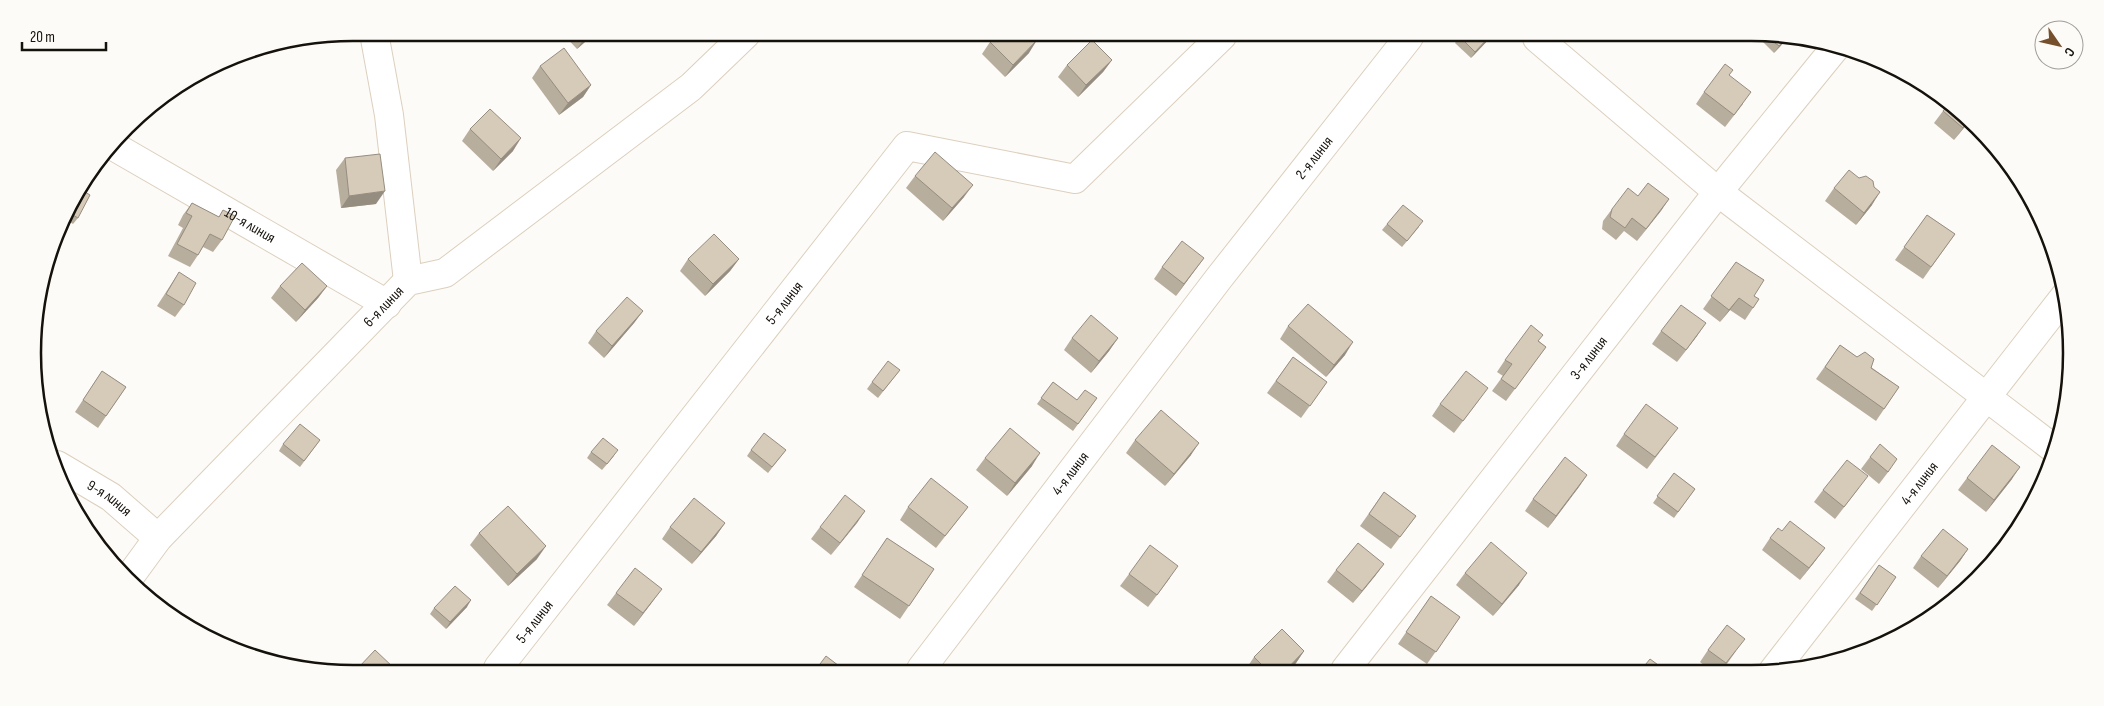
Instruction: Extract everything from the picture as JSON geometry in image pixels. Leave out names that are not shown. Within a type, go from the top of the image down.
[{"type":"street","points":[[375,41],[389,115],[408,281]]},
{"type":"street","name":"6-я линия","points":[[133,573],[158,538],[408,281],[445,273],[691,87],[739,41]]},
{"type":"street","name":"5-я линия","points":[[500,665],[907,146],[1075,180],[1217,41]]},
{"type":"street","name":"2-я линия","points":[[1219,278],[1406,41]]},
{"type":"street","points":[[1541,41],[1718,192],[2049,445]]},
{"type":"street","name":"3-я линия","points":[[1349,665],[1718,192],[1832,52]]},
{"type":"street","name":"10-я линия","points":[[118,148],[386,304]]},
{"type":"street","name":"4-я линия","points":[[924,665],[1219,278]]},
{"type":"street","name":"4-я линия","points":[[1779,663],[2059,304]]},
{"type":"street","name":"9-я линия","points":[[64,469],[111,497],[158,538]]},
{"type":"building","points":[[991,41],[1036,41],[1013,65]]},
{"type":"building","points":[[1091,41],[1112,60],[1086,85],[1067,65]]},
{"type":"building","points":[[1464,41],[1485,41],[1475,52]]},
{"type":"building","points":[[564,48],[591,85],[568,103],[540,66]]},
{"type":"building","points":[[1725,64],[1733,70],[1729,75],[1751,92],[1734,115],[1704,92]]},
{"type":"building","points":[[490,109],[521,138],[501,159],[470,129]]},
{"type":"building","points":[[1945,109],[1957,119],[1964,126],[1963,128],[1943,111]]},
{"type":"building","points":[[935,152],[973,185],[952,208],[915,176]]},
{"type":"building","points":[[380,154],[385,191],[349,196],[345,158]]},
{"type":"building","points":[[1849,170],[1859,178],[1866,176],[1873,181],[1874,187],[1880,192],[1864,213],[1834,188]]},
{"type":"building","points":[[1648,183],[1669,199],[1646,229],[1632,218],[1625,228],[1610,217],[1612,209],[1628,188],[1638,196]]},
{"type":"building","points":[[86,192],[90,195],[78,218],[73,215]]},
{"type":"building","points":[[192,203],[219,217],[223,210],[235,216],[222,240],[210,234],[198,255],[177,244],[192,216],[186,213]]},
{"type":"building","points":[[1403,205],[1423,221],[1407,241],[1387,224]]},
{"type":"building","points":[[1927,215],[1955,234],[1931,267],[1904,247]]},
{"type":"building","points":[[714,234],[739,259],[713,284],[688,259]]},
{"type":"building","points":[[1182,241],[1204,258],[1184,284],[1162,267]]},
{"type":"building","points":[[1736,262],[1764,280],[1754,296],[1759,299],[1753,308],[1739,298],[1729,310],[1711,296]]},
{"type":"building","points":[[302,263],[327,286],[305,310],[280,286]]},
{"type":"building","points":[[179,272],[196,283],[184,305],[166,294]]},
{"type":"building","points":[[627,297],[643,311],[612,346],[596,331]]},
{"type":"building","points":[[1308,304],[1353,342],[1334,365],[1288,326]]},
{"type":"building","points":[[1681,305],[1706,323],[1686,350],[1661,331]]},
{"type":"building","points":[[1091,315],[1118,338],[1099,361],[1072,338]]},
{"type":"building","points":[[1531,325],[1543,335],[1538,341],[1546,347],[1515,389],[1501,379],[1512,364],[1505,360]]},
{"type":"building","points":[[1840,345],[1857,357],[1865,352],[1874,359],[1871,368],[1899,387],[1884,409],[1825,367]]},
{"type":"building","points":[[1293,357],[1327,382],[1310,406],[1276,381]]},
{"type":"building","points":[[888,361],[900,370],[883,391],[872,382]]},
{"type":"building","points":[[102,371],[126,387],[106,416],[83,400]]},
{"type":"building","points":[[1466,371],[1488,388],[1463,421],[1440,404]]},
{"type":"building","points":[[1053,382],[1077,400],[1085,390],[1097,398],[1078,424],[1041,398]]},
{"type":"building","points":[[1646,404],[1678,428],[1655,457],[1624,434]]},
{"type":"building","points":[[1161,410],[1199,443],[1174,474],[1135,440]]},
{"type":"building","points":[[300,424],[320,440],[304,461],[283,444]]},
{"type":"building","points":[[1010,428],[1040,453],[1015,483],[985,458]]},
{"type":"building","points":[[764,433],[786,450],[772,467],[751,450]]},
{"type":"building","points":[[603,438],[618,450],[607,464],[591,452]]},
{"type":"building","points":[[1880,444],[1897,459],[1888,472],[1870,457]]},
{"type":"building","points":[[1992,445],[2020,467],[1994,500],[1967,478]]},
{"type":"building","points":[[1565,457],[1587,475],[1556,516],[1533,499]]},
{"type":"building","points":[[1847,460],[1868,476],[1844,507],[1823,490]]},
{"type":"building","points":[[1674,473],[1695,489],[1678,512],[1657,496]]},
{"type":"building","points":[[931,478],[968,507],[945,536],[908,507]]},
{"type":"building","points":[[1384,492],[1416,516],[1400,537],[1369,514]]},
{"type":"building","points":[[845,495],[865,511],[840,543],[820,527]]},
{"type":"building","points":[[694,498],[725,523],[701,552],[670,527]]},
{"type":"building","points":[[508,506],[546,546],[517,574],[479,533]]},
{"type":"building","points":[[1790,521],[1825,548],[1809,568],[1770,538],[1778,528],[1782,531]]},
{"type":"building","points":[[1943,529],[1968,549],[1947,576],[1921,556]]},
{"type":"building","points":[[887,538],[934,569],[909,606],[862,575]]},
{"type":"building","points":[[1491,542],[1527,573],[1502,604],[1465,573]]},
{"type":"building","points":[[1358,543],[1384,564],[1362,591],[1336,570]]},
{"type":"building","points":[[1150,545],[1178,566],[1157,595],[1129,574]]},
{"type":"building","points":[[1879,565],[1896,577],[1877,605],[1860,593]]},
{"type":"building","points":[[635,568],[662,589],[643,613],[616,593]]},
{"type":"building","points":[[455,586],[471,600],[450,622],[434,608]]},
{"type":"building","points":[[1431,596],[1460,617],[1436,652],[1406,632]]},
{"type":"building","points":[[1727,625],[1745,639],[1726,663],[1708,650]]},
{"type":"building","points":[[1282,629],[1304,651],[1291,665],[1262,665],[1254,657]]},
{"type":"building","points":[[375,650],[391,665],[361,665]]},
{"type":"building","points":[[826,656],[838,665],[819,665]]},
{"type":"building","points":[[1650,659],[1658,665],[1645,665]]}]
